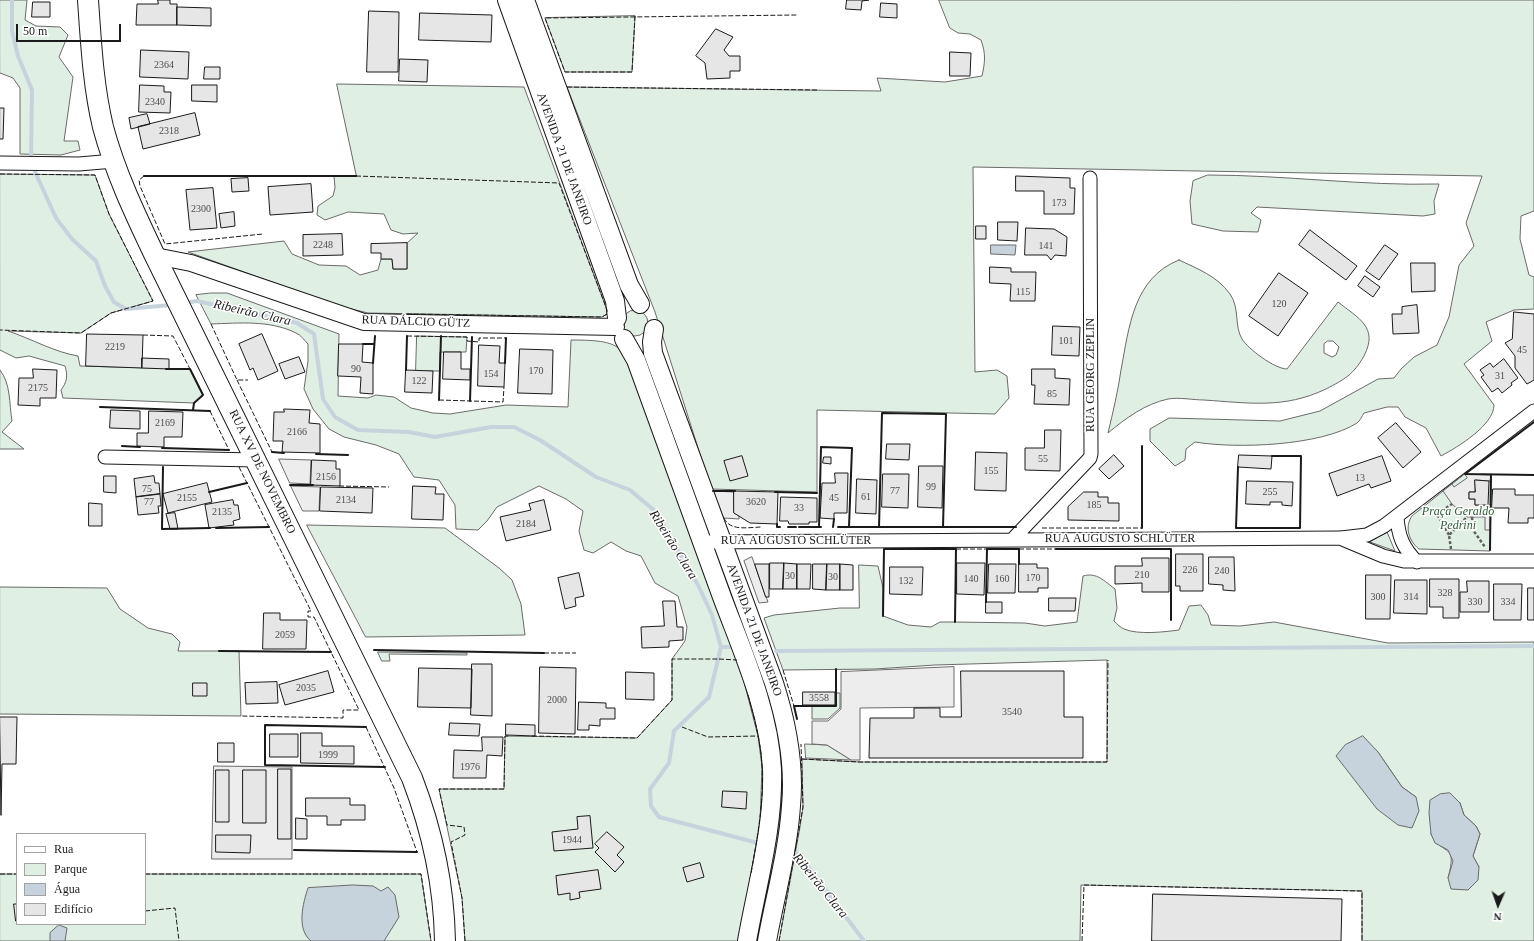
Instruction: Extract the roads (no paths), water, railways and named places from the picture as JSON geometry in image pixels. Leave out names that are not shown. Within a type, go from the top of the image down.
[{"type":"main road","name":"RUA XV DE NOVEMBRO","points":[[88,0],[96,92],[103,126],[127,196],[155,256],[412,778],[429,832],[437,867],[443,899],[446,941]]},
{"type":"main road","name":"AVENIDA 21 DE JANEIRO","points":[[507,0],[615,301],[619,328],[636,360],[751,676],[767,730],[772,786],[766,841],[747,941]]},
{"type":"main road","name":"AVENIDA 21 DE JANEIRO","points":[[525,0],[629,285],[640,304]]},
{"type":"main road","points":[[640,304],[646,307],[654,316],[654,328],[647,338],[642,341],[630,342],[619,328],[619,313],[628,305],[640,304]]},
{"type":"main road","name":"AVENIDA 21 DE JANEIRO","points":[[654,328],[652,342],[653,353],[774,683],[787,730],[792,787],[792,806],[767,941]]},
{"type":"main road","points":[[767,730],[787,730]]},
{"type":"street","points":[[0,163],[79,164],[114,161]]},
{"type":"street","name":"RUA GEORG ZEPLIN","points":[[1012,540],[1090,458],[1091,454],[1090,178]]},
{"type":"street","name":"RUA DÁLCIO GÜTZ","points":[[155,256],[191,263],[364,322],[619,328]]},
{"type":"street","points":[[1340,538],[1356,537],[1372,533],[1384,526],[1534,411]]},
{"type":"street","points":[[105,457],[256,460]]},
{"type":"street","points":[[1397,516],[1398,532],[1403,547],[1417,562]]},
{"type":"street","name":"RUA AUGUSTO SCHLÜTER","points":[[703,542],[1340,538],[1383,556],[1404,561],[1534,561]]},
{"type":"water","points":[[991,245],[1016,245],[1015,255],[991,254]]},
{"type":"water","points":[[1363,736],[1378,752],[1402,787],[1416,797],[1419,811],[1412,828],[1398,825],[1377,809],[1336,756],[1345,745]]},
{"type":"water","points":[[1450,793],[1460,803],[1464,815],[1476,826],[1480,834],[1473,856],[1479,867],[1478,880],[1468,890],[1451,889],[1448,878],[1453,861],[1448,850],[1435,843],[1431,834],[1429,813],[1430,800],[1440,794]]},
{"type":"water","points":[[353,885],[373,886],[381,891],[388,887],[395,895],[399,917],[384,941],[311,941],[306,936],[302,923],[304,901],[308,888]]},
{"type":"water","points":[[59,925],[67,928],[65,941],[50,941],[50,933]]},
{"type":"waterway","name":"Ribeirão Clara","points":[[12,0],[12,31],[18,56],[32,90],[31,158],[36,174],[56,218],[72,239],[96,261],[105,286],[114,302],[126,309],[171,305]]},
{"type":"waterway","name":"Ribeirão Clara","points":[[185,303],[197,301],[297,323],[314,334],[323,399],[335,417],[358,430],[409,432],[435,437],[491,427],[514,427],[540,440],[596,477],[630,490],[655,511],[698,585],[712,615],[721,647],[709,697],[674,731],[669,763],[650,789],[651,806],[659,817],[762,844]]},
{"type":"waterway","points":[[776,651],[1534,646]]},
{"type":"waterway","points":[[721,647],[730,647]]},
{"type":"waterway","name":"Ribeirão Clara","points":[[790,851],[796,852],[810,869],[864,941]]},
{"type":"park label","name":"Praça Geraldo Pedrini","points":[[1458,519]]}]
